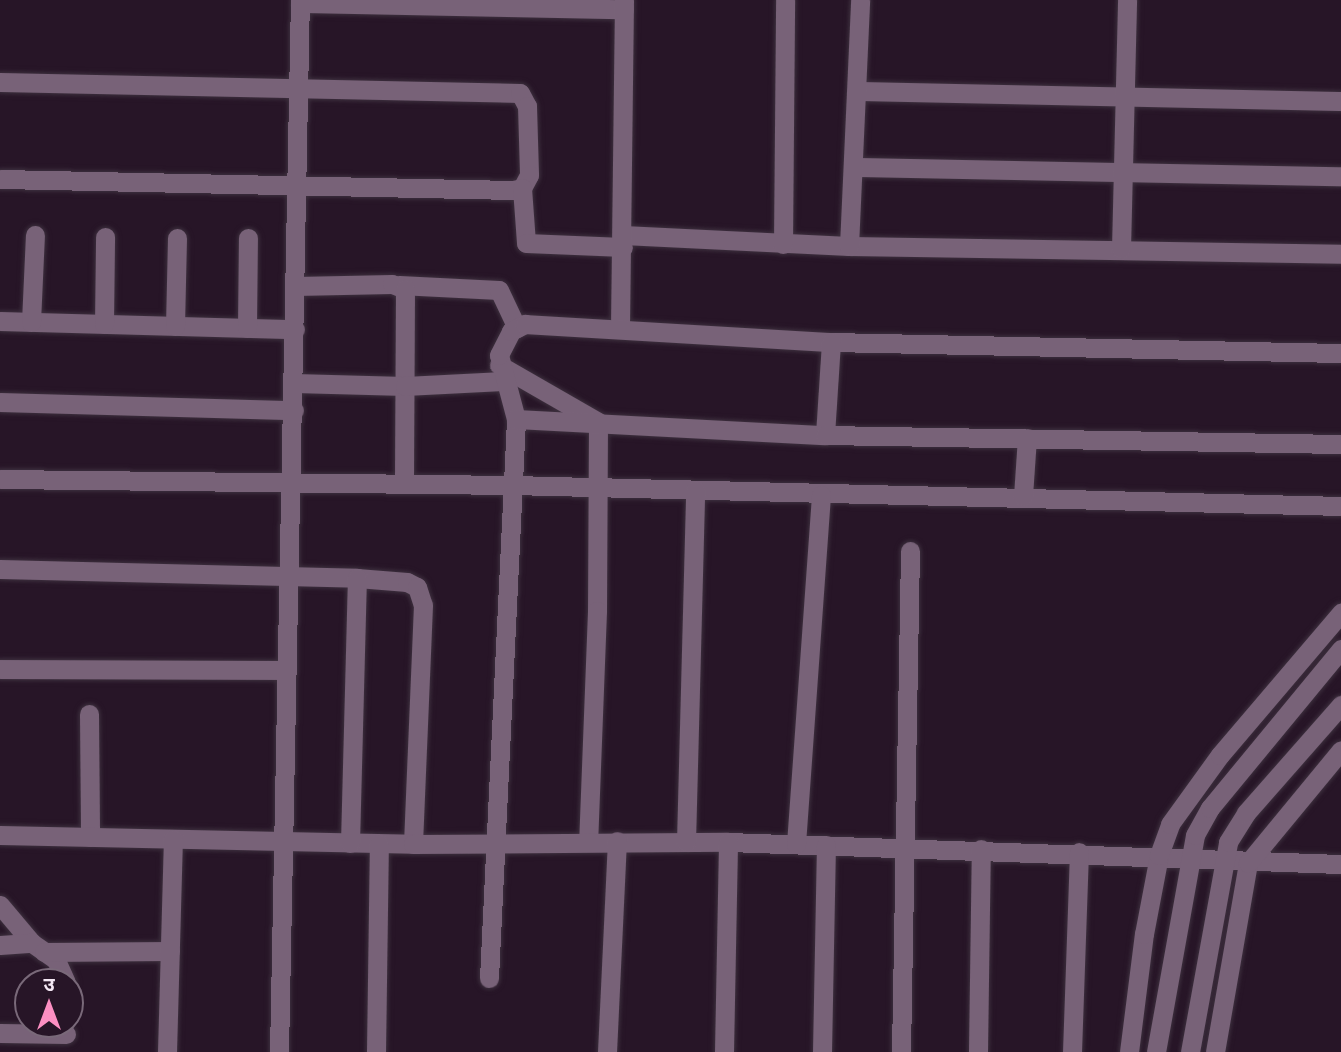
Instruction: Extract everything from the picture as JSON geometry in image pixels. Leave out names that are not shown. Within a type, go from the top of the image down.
[{"type":"street","points":[[783,244],[785,0]]},
{"type":"street","points":[[849,246],[855,167],[860,0]]},
{"type":"street","points":[[1121,249],[1127,0]]},
{"type":"street","points":[[279,1052],[286,670],[291,577],[300,1],[624,4],[620,328]]},
{"type":"street","points":[[0,82],[520,93],[527,106],[529,175],[522,188],[526,243],[623,241],[1341,254]]},
{"type":"street","points":[[857,92],[1123,93],[1341,101]]},
{"type":"street","points":[[855,167],[1341,176]]},
{"type":"street","points":[[0,179],[298,188],[522,188]]},
{"type":"street","points":[[31,322],[35,235]]},
{"type":"street","points":[[104,324],[105,237]]},
{"type":"street","points":[[175,327],[177,238]]},
{"type":"street","points":[[247,328],[248,238]]},
{"type":"street","points":[[295,286],[399,285],[499,290],[517,328]]},
{"type":"street","points":[[399,285],[406,299],[404,483]]},
{"type":"street","points":[[0,321],[295,330]]},
{"type":"street","points":[[489,978],[492,842],[516,419],[501,373],[503,341],[517,328],[525,324],[620,328],[831,342],[1341,353]]},
{"type":"street","points":[[825,435],[831,342]]},
{"type":"street","points":[[294,383],[405,386],[501,373],[598,422]]},
{"type":"street","points":[[0,402],[294,410]]},
{"type":"street","points":[[516,419],[825,435],[1341,444]]},
{"type":"street","points":[[588,842],[597,611],[598,422]]},
{"type":"street","points":[[1023,496],[1027,438]]},
{"type":"street","points":[[0,479],[512,485],[821,495],[1023,496],[1341,506]]},
{"type":"street","points":[[686,842],[695,490]]},
{"type":"street","points":[[796,844],[821,495]]},
{"type":"street","points":[[901,1052],[910,551]]},
{"type":"street","points":[[0,569],[357,578],[407,582],[416,587],[423,605],[413,844]]},
{"type":"street","points":[[350,843],[357,578]]},
{"type":"street","points":[[1129,1052],[1159,855],[1185,800],[1341,613]]},
{"type":"street","points":[[1156,1052],[1188,858],[1210,808],[1341,649]]},
{"type":"street","points":[[0,669],[286,670]]},
{"type":"street","points":[[1190,1052],[1222,862],[1247,813],[1341,705]]},
{"type":"street","points":[[89,714],[90,837]]},
{"type":"street","points":[[1215,1052],[1248,863],[1341,750]]},
{"type":"street","points":[[0,835],[379,844],[728,842],[1079,852],[1159,855],[1222,862],[1341,864]]},
{"type":"street","points":[[167,1052],[173,839]]},
{"type":"street","points":[[607,1052],[617,841]]},
{"type":"street","points":[[724,1052],[728,842]]},
{"type":"street","points":[[376,1052],[379,844]]},
{"type":"street","points":[[822,1052],[826,845]]},
{"type":"street","points":[[978,1052],[981,849]]},
{"type":"street","points":[[1072,1052],[1079,852]]},
{"type":"street","points":[[0,905],[61,968]]},
{"type":"street","points":[[0,944],[170,951]]}]
